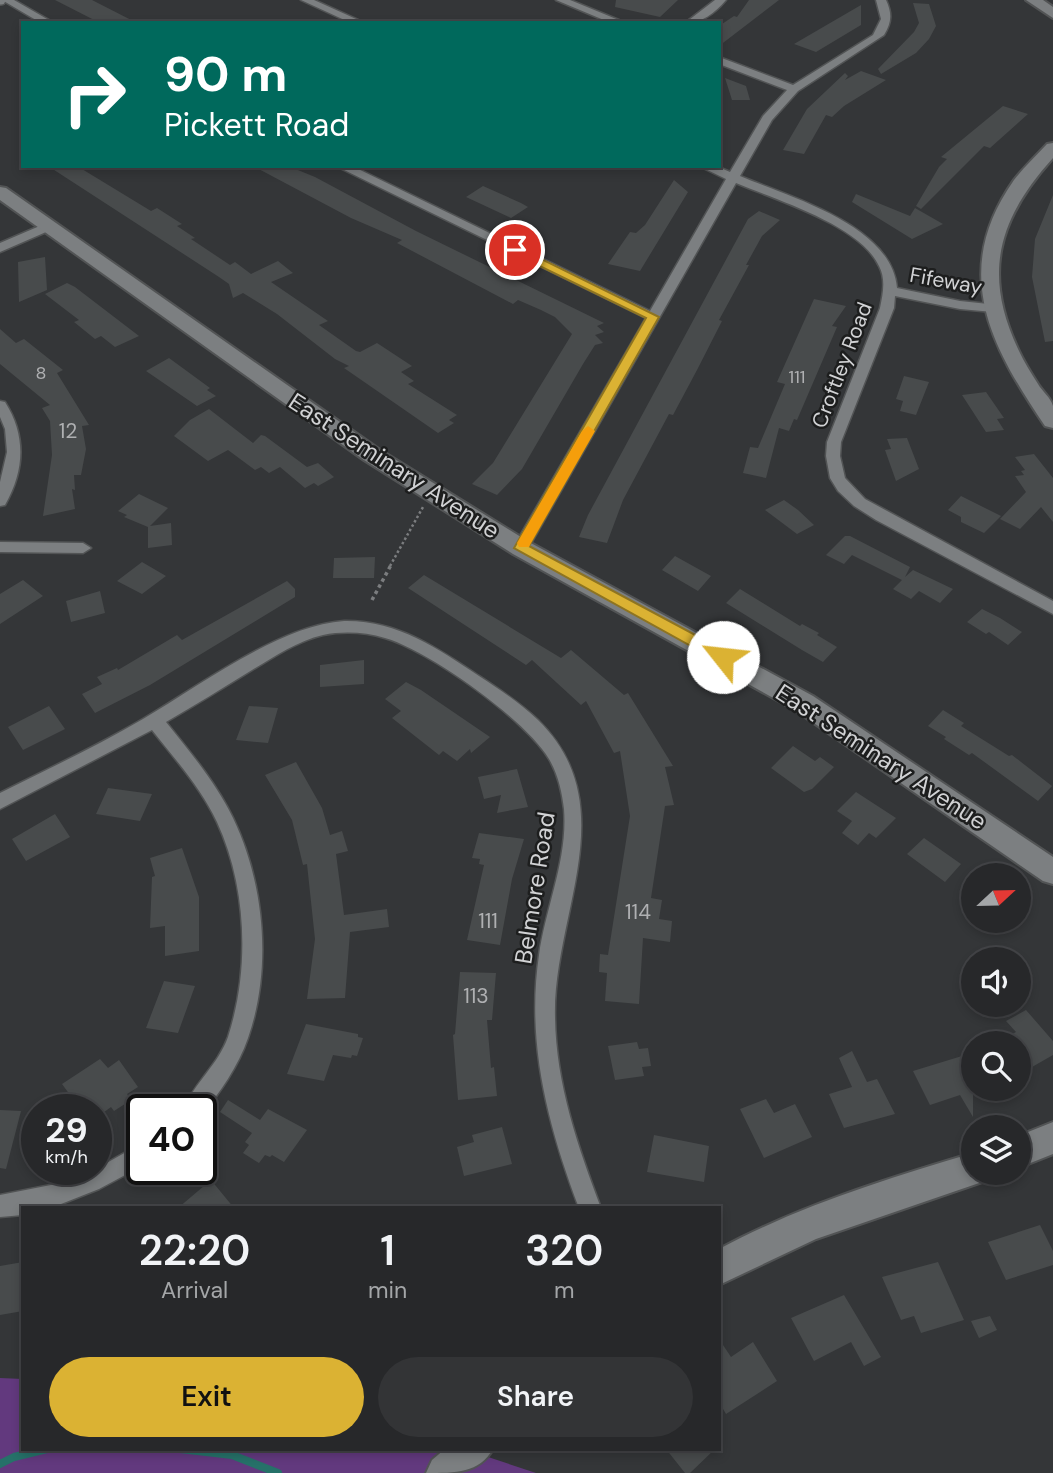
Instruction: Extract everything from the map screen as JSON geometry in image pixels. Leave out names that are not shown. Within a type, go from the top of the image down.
[{"type":"street","points":[[7,0],[45,21]]},
{"type":"street","points":[[306,0],[355,21]]},
{"type":"street","points":[[561,0],[616,21]]},
{"type":"street","points":[[693,21],[721,0]]},
{"type":"street","points":[[521,548],[767,118],[794,89],[877,37],[887,19],[881,0]]},
{"type":"street","points":[[1033,0],[1053,14]]},
{"type":"street","points":[[721,61],[794,89]]},
{"type":"street","points":[[1051,152],[1024,176],[1008,199],[996,224],[989,277],[993,309],[1011,357],[1027,387],[1053,421]]},
{"type":"street","points":[[346,168],[653,317]]},
{"type":"street","name":"Croftley Road","points":[[710,168],[849,228],[864,239],[891,275],[892,291],[834,442],[832,458],[835,474],[857,501],[881,516],[1053,608]]},
{"type":"street","name":"East Seminary Avenue","points":[[0,192],[372,456],[521,548],[804,703],[1053,872]]},
{"type":"street","points":[[0,248],[49,226]]},
{"type":"street","name":"Fifeway","points":[[892,291],[993,309]]},
{"type":"street","points":[[0,405],[13,428],[16,445],[13,468],[0,501]]},
{"type":"street","points":[[0,547],[83,548]]},
{"type":"street","name":"Belmore Road","points":[[0,802],[154,720],[302,635],[345,627],[391,632],[410,640],[515,708],[536,727],[562,763],[570,785],[574,813],[571,846],[549,954],[544,992],[544,1028],[549,1076],[558,1119],[589,1206]]},
{"type":"street","points":[[154,720],[210,793],[227,824],[240,860],[250,904],[252,944],[248,993],[237,1038],[217,1080],[206,1094]]},
{"type":"street","points":[[1031,1147],[1053,1138]]},
{"type":"street","points":[[0,1206],[52,1198],[126,1163]]},
{"type":"street","points":[[721,1267],[766,1242],[811,1223],[961,1173]]},
{"type":"street","points":[[446,1473],[472,1451]]},
{"type":"path","points":[[372,600],[421,509]]},
{"type":"shaded area","points":[[0,1378],[21,1379],[21,1451],[470,1451],[536,1473],[0,1473]]},
{"type":"building","points":[[55,0],[92,0],[133,21],[96,21]]},
{"type":"building","points":[[616,0],[678,0],[660,17],[615,7]]},
{"type":"building","points":[[749,0],[779,0],[721,44],[721,25],[734,16],[737,17]]},
{"type":"building","points":[[913,3],[929,4],[936,26],[929,39],[916,53],[881,74],[878,69],[914,32],[919,23]]},
{"type":"building","points":[[861,5],[861,25],[816,52],[794,44]]},
{"type":"building","points":[[861,71],[886,80],[844,106],[832,117],[826,115],[804,154],[783,150],[807,109],[845,73],[848,76],[845,80]]},
{"type":"building","points":[[725,78],[746,86],[750,100],[732,100]]},
{"type":"building","points":[[1003,106],[1028,114],[990,148],[984,146],[921,209],[916,206],[939,167],[947,159],[941,157]]},
{"type":"building","points":[[51,168],[80,168],[151,211],[157,208],[182,224],[177,226],[195,238],[191,239],[230,265],[235,262],[251,274],[278,261],[293,273],[271,282],[328,321],[319,325],[356,351],[360,352],[377,343],[412,366],[401,372],[414,381],[408,384],[457,415],[449,420],[454,423],[438,433],[344,368],[349,366],[335,359],[277,314],[243,293],[233,298],[229,284]]},
{"type":"building","points":[[257,168],[293,168],[315,177],[416,231],[604,323],[597,326],[604,332],[595,335],[603,343],[595,345],[522,469],[497,495],[472,484],[493,463],[572,334],[555,317],[518,300],[513,304],[397,243],[402,240],[351,218]]},
{"type":"building","points":[[674,180],[688,192],[640,271],[608,264],[630,232],[636,233],[645,225]]},
{"type":"building","points":[[483,186],[528,207],[511,218],[466,197]]},
{"type":"building","points":[[856,194],[910,216],[915,208],[943,224],[912,239],[852,202]]},
{"type":"building","points":[[1053,195],[1053,341],[1045,342],[1032,277],[1035,239]]},
{"type":"building","points":[[759,211],[780,220],[762,236],[746,265],[749,265],[719,320],[722,321],[697,370],[673,415],[669,414],[623,500],[607,543],[579,537],[588,515],[748,219]]},
{"type":"building","points":[[45,257],[47,290],[19,302],[18,262]]},
{"type":"building","points":[[67,283],[139,336],[115,347],[101,336],[95,339],[74,322],[79,320],[45,294]]},
{"type":"building","points":[[814,299],[846,306],[832,326],[837,327],[797,420],[794,419],[789,431],[779,428],[766,478],[743,473],[750,447],[758,448],[785,384],[777,382]]},
{"type":"building","points":[[0,329],[16,343],[24,339],[63,370],[57,373],[89,425],[82,426],[86,449],[81,475],[74,475],[75,490],[72,489],[75,509],[43,516],[52,455],[50,421],[42,408],[50,405],[0,364]]},
{"type":"building","points":[[169,358],[210,388],[207,390],[216,396],[197,406],[146,371]]},
{"type":"building","points":[[904,376],[929,382],[916,415],[900,411],[903,401],[896,399]]},
{"type":"building","points":[[986,392],[1004,418],[997,419],[1004,430],[986,432],[962,395]]},
{"type":"building","points":[[209,409],[253,443],[261,435],[265,436],[307,467],[318,463],[334,477],[318,486],[314,483],[305,488],[280,467],[269,473],[261,467],[255,470],[228,450],[208,461],[174,436],[190,420]]},
{"type":"building","points":[[907,438],[919,469],[896,481],[885,450],[891,449],[887,439]]},
{"type":"building","points":[[1034,454],[1053,478],[1053,522],[1041,507],[1020,529],[1000,519],[1026,492],[1015,476],[1024,475],[1021,471],[1025,470],[1015,457]]},
{"type":"building","points":[[139,494],[168,508],[150,526],[171,523],[172,545],[148,548],[148,527],[124,517],[127,515],[118,511]]},
{"type":"building","points":[[961,496],[1001,516],[984,533],[961,522],[961,517],[948,510]]},
{"type":"building","points":[[784,500],[814,525],[797,534],[765,510]]},
{"type":"building","points":[[845,536],[850,536],[910,567],[905,577],[913,570],[953,589],[940,603],[919,591],[911,599],[893,589],[902,580],[852,555],[844,564],[826,555]]},
{"type":"building","points":[[675,556],[711,576],[698,591],[662,570]]},
{"type":"building","points":[[375,557],[374,578],[333,578],[334,558]]},
{"type":"building","points":[[142,562],[166,576],[142,594],[117,581]]},
{"type":"building","points":[[424,575],[561,658],[571,650],[624,695],[628,693],[673,766],[665,767],[674,805],[665,806],[651,898],[662,900],[659,919],[672,921],[670,942],[643,938],[639,1004],[605,1001],[607,973],[599,972],[600,954],[608,955],[630,816],[620,751],[614,753],[586,701],[581,705],[532,660],[526,665],[408,588]]},
{"type":"building","points":[[23,580],[43,596],[0,624],[0,594]]},
{"type":"building","points":[[287,581],[295,589],[295,597],[150,685],[95,713],[82,694],[102,684],[97,677],[117,668],[118,670],[177,635],[182,640]]},
{"type":"building","points":[[740,589],[800,626],[802,624],[819,633],[817,635],[837,647],[823,662],[802,650],[726,603]]},
{"type":"building","points":[[100,591],[105,613],[71,622],[66,601]]},
{"type":"building","points":[[982,609],[1022,632],[1008,645],[967,622]]},
{"type":"building","points":[[364,660],[364,684],[320,687],[320,665]]},
{"type":"building","points":[[406,682],[490,737],[457,761],[443,751],[439,755],[392,718],[401,711],[385,699]]},
{"type":"building","points":[[49,706],[65,729],[23,750],[8,727]]},
{"type":"building","points":[[249,706],[278,708],[268,743],[236,740]]},
{"type":"building","points":[[943,710],[964,723],[961,726],[1009,756],[1012,755],[1052,786],[1038,801],[972,753],[969,755],[944,739],[946,737],[928,726]]},
{"type":"building","points":[[793,746],[815,761],[820,757],[834,767],[812,789],[804,792],[771,768]]},
{"type":"building","points":[[296,762],[322,808],[330,835],[342,831],[348,851],[336,854],[344,915],[387,909],[389,927],[350,932],[345,998],[307,999],[315,939],[307,864],[303,865],[292,820],[265,775]]},
{"type":"building","points":[[517,769],[528,807],[497,813],[501,795],[484,799],[478,777]]},
{"type":"building","points":[[108,788],[152,794],[140,821],[96,814]]},
{"type":"building","points":[[856,792],[896,818],[876,838],[869,833],[858,845],[842,833],[852,821],[837,811]]},
{"type":"building","points":[[55,814],[70,837],[26,861],[12,839]]},
{"type":"building","points":[[479,833],[524,839],[512,879],[500,945],[467,940],[484,865],[479,864],[480,859],[472,858]]},
{"type":"building","points":[[924,838],[961,864],[945,882],[907,854]]},
{"type":"building","points":[[182,848],[199,897],[199,951],[165,956],[165,926],[150,928],[152,877],[155,876],[150,858]]},
{"type":"building","points":[[460,972],[496,973],[492,1020],[487,1020],[491,1068],[494,1067],[497,1096],[458,1100],[453,1035]]},
{"type":"building","points":[[164,981],[195,986],[178,1033],[146,1028]]},
{"type":"building","points":[[1031,1016],[1053,1041],[1053,1055],[1031,1068],[1031,1031],[1015,1031],[1006,1021],[1013,1017]]},
{"type":"building","points":[[306,1024],[358,1034],[358,1037],[363,1038],[357,1056],[352,1055],[351,1058],[333,1055],[324,1081],[287,1074]]},
{"type":"building","points":[[637,1042],[639,1049],[648,1048],[651,1066],[642,1067],[644,1076],[615,1080],[608,1046]]},
{"type":"building","points":[[852,1051],[867,1082],[877,1079],[895,1114],[844,1128],[829,1094],[852,1087],[839,1058]]},
{"type":"building","points":[[961,1056],[961,1097],[930,1105],[913,1071]]},
{"type":"building","points":[[100,1059],[108,1068],[119,1060],[138,1087],[126,1094],[126,1103],[114,1111],[112,1094],[69,1094],[62,1084]]},
{"type":"building","points":[[766,1099],[774,1113],[795,1104],[812,1137],[764,1158],[740,1109]]},
{"type":"building","points":[[228,1100],[260,1120],[268,1109],[307,1130],[284,1162],[272,1155],[265,1155],[259,1163],[243,1153],[249,1145],[245,1142],[252,1133],[220,1112]]},
{"type":"building","points":[[964,1101],[973,1101],[972,1115]]},
{"type":"building","points":[[0,1110],[21,1111],[6,1169],[0,1168]]},
{"type":"building","points":[[502,1127],[512,1164],[464,1176],[457,1147],[474,1142],[472,1135]]},
{"type":"building","points":[[654,1135],[709,1146],[704,1182],[647,1172]]},
{"type":"building","points":[[205,1185],[215,1185],[232,1206],[180,1206]]},
{"type":"building","points":[[1040,1225],[1053,1251],[1053,1265],[1006,1280],[988,1242]]},
{"type":"building","points":[[21,1262],[21,1311],[0,1315],[0,1266]]},
{"type":"building","points":[[938,1262],[964,1320],[921,1333],[914,1316],[901,1320],[882,1277]]},
{"type":"building","points":[[844,1295],[881,1357],[864,1366],[851,1342],[814,1361],[791,1318]]},
{"type":"building","points":[[990,1316],[997,1330],[979,1338],[971,1321]]},
{"type":"building","points":[[721,1342],[731,1357],[753,1342],[777,1381],[726,1414],[721,1405]]},
{"type":"building","points":[[668,1451],[713,1451],[690,1473],[685,1473]]},
{"type":"waterway","points":[[0,1464],[14,1457],[39,1451]]},
{"type":"waterway","points":[[197,1451],[232,1455],[278,1473]]},
{"type":"slow traffic","points":[[524,543],[588,431]]},
{"type":"route","points":[[515,250],[653,317],[521,548],[723,657]]}]
